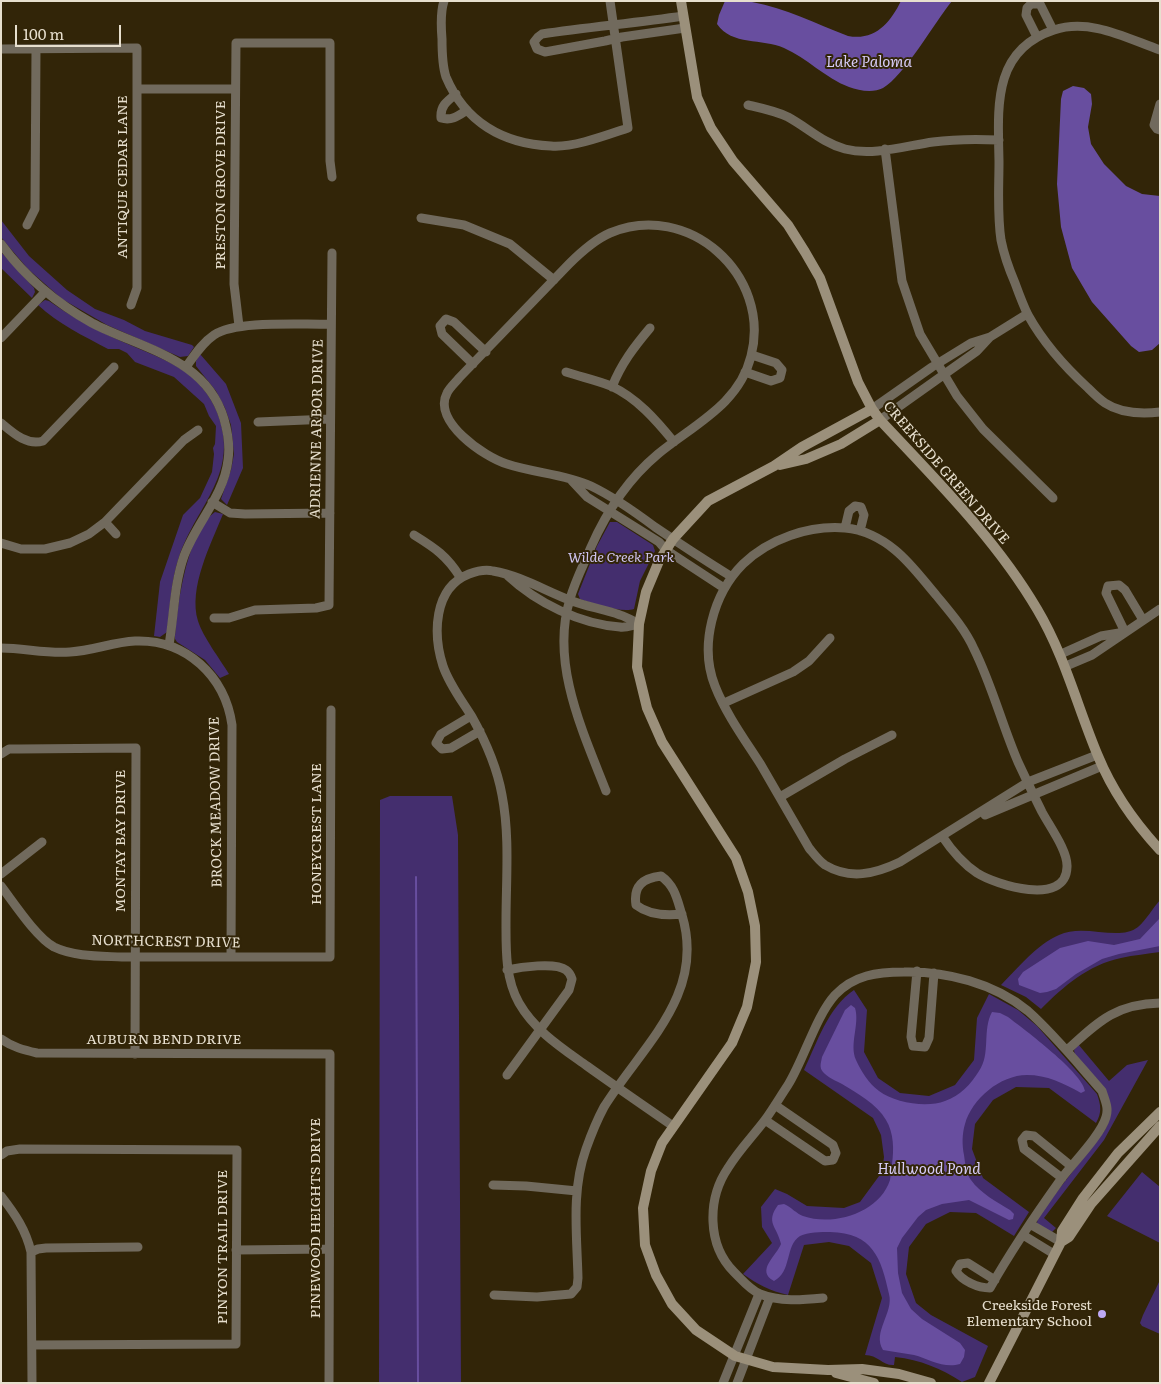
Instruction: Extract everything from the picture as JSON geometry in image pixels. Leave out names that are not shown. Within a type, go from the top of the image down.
[{"type":"street","points":[[444,1],[442,57],[446,76],[466,110],[473,118],[501,136],[530,144],[552,147],[596,139],[628,128],[610,1]]},
{"type":"street","name":"CREEKSIDE GREEN DRIVE","points":[[681,1],[697,97],[711,128],[733,161],[788,225],[820,278],[858,382],[872,409],[955,501],[999,554],[1037,608],[1066,666],[1102,766],[1125,806],[1160,850]]},
{"type":"street","points":[[1037,37],[1026,15],[1026,8],[1031,4],[1040,4],[1053,30]]},
{"type":"street","points":[[683,16],[542,34],[534,42],[537,49],[545,52],[685,28]]},
{"type":"street","points":[[1160,50],[1094,27],[1072,27],[1053,30],[1037,37],[1013,59],[1003,78],[999,104],[1001,240],[1007,265],[1027,314],[1044,340],[1063,363],[1105,403],[1131,412],[1160,412]]},
{"type":"street","name":"PRESTON GROVE DRIVE","points":[[239,326],[234,284],[236,43],[330,43],[330,161],[332,177]]},
{"type":"street","name":"ANTIQUE CEDAR LANE","points":[[36,49],[137,48],[137,288],[131,305]]},
{"type":"street","points":[[1,49],[36,49],[35,209],[27,225]]},
{"type":"street","points":[[137,89],[235,89]]},
{"type":"street","points":[[456,94],[440,110],[441,118],[455,118],[466,110]]},
{"type":"street","points":[[1160,104],[1154,125],[1160,130]]},
{"type":"street","points":[[748,105],[774,111],[788,117],[819,137],[846,149],[864,151],[968,139],[999,140]]},
{"type":"street","points":[[886,149],[902,281],[920,334],[943,375],[983,429],[1053,498]]},
{"type":"street","points":[[421,218],[464,226],[510,244],[554,280]]},
{"type":"street","points":[[606,791],[581,729],[566,670],[564,630],[569,600],[595,539],[609,511],[617,500],[657,455],[722,406],[736,391],[752,355],[754,330],[752,308],[745,286],[732,266],[718,252],[698,237],[686,231],[662,226],[636,226],[610,233],[587,246],[446,393],[444,405],[447,417],[453,428],[486,454],[505,464],[590,485],[617,500],[732,577]]},
{"type":"street","points":[[1,244],[44,292],[67,308],[93,323],[175,360],[199,376],[212,392],[222,410],[229,444],[224,480],[194,532],[184,557],[169,646]]},
{"type":"street","name":"ADRIENNE ARBOR DRIVE","points":[[214,618],[229,618],[255,610],[316,608],[330,605],[332,253]]},
{"type":"street","points":[[1,338],[44,292]]},
{"type":"street","points":[[931,1383],[899,1374],[862,1369],[828,1370],[773,1366],[735,1356],[696,1330],[672,1304],[656,1276],[644,1245],[643,1208],[651,1171],[662,1143],[732,1043],[746,1007],[756,962],[755,926],[748,892],[736,858],[662,742],[647,708],[637,667],[639,624],[646,592],[659,561],[673,539],[708,501],[774,466],[802,447],[872,409],[971,343],[990,337],[1027,314]]},
{"type":"street","points":[[472,364],[442,334],[440,326],[446,319],[454,322],[486,352]]},
{"type":"street","points":[[186,367],[215,334],[239,326],[331,324]]},
{"type":"street","points":[[612,386],[632,348],[650,328]]},
{"type":"street","points":[[774,466],[806,459],[840,444],[880,420],[977,351],[990,337]]},
{"type":"street","points":[[746,372],[771,381],[780,378],[782,370],[776,363],[752,355]]},
{"type":"street","points":[[1,423],[28,442],[37,443],[43,441],[114,367]]},
{"type":"street","points":[[566,372],[612,386],[650,414],[674,442]]},
{"type":"street","points":[[258,422],[330,419]]},
{"type":"street","points":[[1,543],[21,549],[46,549],[70,543],[89,534],[106,522],[184,440],[198,430]]},
{"type":"street","points":[[571,480],[587,497],[659,542],[666,550],[724,588]]},
{"type":"street","points":[[212,502],[230,513],[330,513]]},
{"type":"street","points":[[845,528],[849,511],[855,506],[861,507],[864,515],[860,531]]},
{"type":"street","points":[[106,522],[116,534]]},
{"type":"street","points":[[942,836],[963,863],[995,882],[1029,890],[1045,890],[1056,886],[1065,877],[1068,866],[1063,849],[1034,794],[1028,782],[1018,761],[985,673],[973,646],[960,625],[911,565],[881,540],[860,531],[845,528],[805,531],[776,542],[758,552],[732,577],[724,588],[711,623],[709,643],[710,664],[715,685],[724,703],[809,848],[824,864],[842,874],[863,875],[882,871],[900,862],[1028,782],[1097,755]]},
{"type":"street","points":[[414,535],[439,550],[451,562],[460,578]]},
{"type":"street","points":[[639,624],[621,615],[594,609],[569,600],[523,579],[491,570],[478,571],[460,578],[447,592],[438,610],[439,650],[444,668],[480,732],[498,776],[505,816],[506,954],[511,986],[519,1003],[540,1030],[551,1040],[673,1126]]},
{"type":"street","points":[[505,574],[523,590],[548,604],[591,623],[622,628],[639,624]]},
{"type":"street","points":[[1125,632],[1106,593],[1108,586],[1119,585],[1125,590],[1143,620]]},
{"type":"street","points":[[1066,666],[1092,655],[1160,609]]},
{"type":"street","points":[[1061,654],[1101,636],[1125,632]]},
{"type":"street","points":[[724,703],[793,672],[808,661],[830,638]]},
{"type":"street","name":"BROCK MEADOW DRIVE","points":[[1,648],[57,653],[82,651],[133,641],[157,643],[189,655],[207,670],[222,690],[232,725],[231,957]]},
{"type":"street","name":"HONEYCREST LANE","points":[[330,957],[331,710]]},
{"type":"street","points":[[471,716],[441,734],[436,743],[442,748],[451,748],[480,732]]},
{"type":"street","points":[[780,797],[845,759],[892,735]]},
{"type":"street","name":"MONTAY BAY DRIVE","points":[[1,754],[9,749],[19,748],[136,748],[135,1054]]},
{"type":"street","points":[[962,824],[1102,766]]},
{"type":"street","points":[[1,874],[42,842]]},
{"type":"street","points":[[494,1296],[537,1297],[571,1294],[577,1287],[577,1191],[585,1152],[604,1108],[666,1020],[677,1000],[683,982],[688,946],[686,928],[682,914],[676,893],[669,882],[661,876],[652,877],[638,886],[634,894],[636,905],[644,911],[670,915],[682,914]]},
{"type":"street","name":"NORTHCREST DRIVE","points":[[1,886],[39,934],[53,946],[71,953],[89,956],[135,957],[330,957]]},
{"type":"street","points":[[507,1075],[569,990],[572,980],[568,971],[560,966],[522,967],[508,970]]},
{"type":"street","points":[[917,971],[911,1037],[913,1046],[925,1047],[929,1038],[934,972]]},
{"type":"street","points":[[824,1298],[800,1301],[759,1294],[731,1269],[720,1252],[714,1232],[713,1209],[717,1190],[726,1170],[775,1105],[802,1060],[834,996],[848,984],[863,976],[882,972],[934,972],[956,977],[1003,995],[1026,1009],[1066,1050],[1102,1092],[1107,1104],[1107,1117],[1101,1128],[1062,1178],[1030,1224],[1023,1235],[995,1280],[990,1288],[982,1288],[960,1277],[956,1270],[960,1264],[968,1263],[995,1280]]},
{"type":"street","points":[[1066,1050],[1101,1020],[1117,1010],[1137,1004],[1160,1003]]},
{"type":"street","name":"AUBURN BEND DRIVE","points":[[1,1039],[9,1045],[37,1053],[330,1054]]},
{"type":"street","name":"PINEWOOD HEIGHTS DRIVE","points":[[329,1383],[330,1054]]},
{"type":"street","points":[[765,1120],[824,1161],[833,1160],[836,1153],[833,1145],[775,1105]]},
{"type":"street","points":[[988,1383],[1061,1242],[1062,1231],[1083,1198],[1118,1154],[1160,1112]]},
{"type":"street","points":[[1061,1242],[1069,1237],[1091,1204],[1160,1126]]},
{"type":"street","points":[[1062,1178],[1024,1149],[1022,1140],[1026,1135],[1034,1136],[1071,1166]]},
{"type":"street","name":"PINYON TRAIL DRIVE","points":[[1,1155],[7,1151],[20,1149],[237,1150],[236,1344],[32,1345]]},
{"type":"street","points":[[493,1185],[577,1191]]},
{"type":"street","points":[[1,1196],[17,1216],[28,1238],[31,1252],[32,1383]]},
{"type":"street","points":[[1030,1224],[1061,1242]]},
{"type":"street","points":[[1023,1235],[1054,1254]]},
{"type":"street","points":[[31,1252],[38,1248],[138,1247]]},
{"type":"street","points":[[236,1250],[329,1250]]},
{"type":"street","points":[[723,1383],[759,1294]]},
{"type":"street","points":[[737,1383],[770,1297]]},
{"type":"street","points":[[828,1370],[874,1383]]},
{"type":"green space","points":[[1,220],[29,256],[67,290],[95,309],[124,320],[145,331],[192,345],[194,347],[188,356],[180,357],[107,325],[62,299],[28,269],[1,237]]},
{"type":"green space","points":[[1,252],[34,288],[35,292],[32,298],[1,268]]},
{"type":"green space","points":[[45,300],[96,329],[181,369],[202,388],[217,412],[223,434],[224,453],[220,471],[179,557],[172,584],[167,632],[160,637],[154,636],[160,582],[183,515],[200,498],[212,472],[216,426],[204,404],[174,377],[135,362],[127,353],[119,349],[108,349],[72,329],[38,305]]},
{"type":"green space","points":[[200,354],[226,384],[241,423],[243,468],[227,505],[221,499],[231,470],[234,454],[231,425],[216,391],[196,366],[196,361]]},
{"type":"green space","points":[[215,512],[223,514],[202,566],[196,595],[196,608],[198,621],[204,634],[229,674],[220,678],[205,660],[175,639],[185,570],[197,536],[205,522]]},
{"type":"green space","name":"Wilde Creek Park","points":[[610,522],[617,522],[653,545],[655,551],[640,581],[634,609],[622,610],[600,605],[580,599],[578,594],[597,546]]},
{"type":"green space","points":[[390,796],[452,796],[458,835],[461,1383],[379,1383],[380,800]]},
{"type":"green space","points":[[1160,900],[1160,952],[1109,961],[1087,971],[1077,977],[1041,1009],[1026,997],[1001,985],[1028,957],[1051,939],[1069,932],[1121,933],[1130,931],[1141,924]]},
{"type":"green space","points":[[854,990],[867,1010],[864,1052],[878,1078],[900,1093],[929,1096],[955,1085],[974,1060],[977,1018],[989,994],[1018,1010],[1037,1026],[1097,1094],[1100,1112],[1096,1123],[1049,1088],[1016,1087],[993,1100],[975,1124],[972,1149],[983,1178],[1029,1212],[1014,1236],[976,1213],[950,1212],[926,1224],[909,1247],[906,1274],[916,1303],[931,1315],[988,1346],[975,1377],[962,1382],[922,1363],[895,1357],[894,1365],[890,1365],[870,1355],[865,1355],[882,1298],[871,1263],[849,1246],[829,1242],[804,1245],[788,1295],[764,1287],[743,1274],[772,1243],[762,1227],[761,1207],[775,1189],[807,1206],[844,1208],[860,1202],[882,1172],[884,1157],[881,1135],[873,1118],[804,1070],[830,1016],[845,997]]},
{"type":"green space","points":[[1078,1044],[1109,1081],[1127,1065],[1148,1060],[1104,1140],[1044,1218],[1056,1228],[1051,1233],[1040,1227],[1037,1223],[1038,1216],[1105,1130],[1109,1118],[1110,1108],[1104,1089],[1075,1055],[1074,1050]]},
{"type":"green space","points":[[1142,1172],[1160,1187],[1160,1243],[1107,1216]]},
{"type":"green space","points":[[1160,1280],[1160,1334],[1142,1326],[1140,1323]]},
{"type":"water","name":"Lake Paloma","points":[[725,1],[746,1],[765,5],[789,12],[848,36],[858,37],[866,36],[880,29],[887,23],[901,1],[952,1],[919,48],[891,82],[879,90],[866,91],[857,90],[840,83],[784,48],[739,39],[723,31],[717,24]]},
{"type":"water","points":[[1073,86],[1084,88],[1091,94],[1092,104],[1088,127],[1091,144],[1104,164],[1126,186],[1142,194],[1160,196],[1160,343],[1152,350],[1139,352],[1131,346],[1092,302],[1072,268],[1061,227],[1057,184],[1061,99],[1063,91]]},
{"type":"water","points":[[1160,918],[1160,946],[1102,959],[1076,974],[1056,989],[1047,992],[1040,993],[1019,985],[1018,979],[1023,972],[1060,948],[1088,941],[1114,945],[1140,939]]},
{"type":"water","name":"Hullwood Pond","points":[[851,1005],[855,1008],[856,1014],[854,1054],[856,1060],[872,1085],[894,1099],[920,1104],[938,1103],[956,1096],[965,1089],[983,1064],[986,1050],[987,1026],[992,1012],[1008,1017],[1052,1052],[1075,1074],[1085,1091],[1081,1093],[1055,1080],[1027,1075],[1007,1079],[988,1090],[974,1106],[965,1124],[963,1143],[965,1164],[968,1175],[975,1185],[989,1197],[1010,1210],[1014,1214],[1013,1219],[1009,1220],[969,1200],[942,1204],[926,1210],[918,1217],[897,1248],[898,1273],[902,1293],[911,1309],[922,1319],[960,1343],[965,1350],[960,1364],[942,1364],[914,1355],[883,1350],[880,1343],[881,1329],[890,1301],[886,1281],[873,1250],[856,1237],[845,1233],[830,1232],[800,1236],[792,1246],[784,1271],[780,1277],[774,1281],[767,1273],[769,1263],[781,1244],[772,1221],[772,1216],[778,1205],[784,1204],[801,1215],[815,1219],[842,1218],[854,1214],[877,1201],[885,1191],[890,1180],[893,1142],[891,1130],[886,1120],[866,1099],[827,1076],[821,1068],[822,1057],[845,1010]]},
{"type":"waterway","points":[[416,877],[418,1383]]},
{"type":"place","name":"Creekside Forest Elementary School","points":[[1102,1314]]}]
